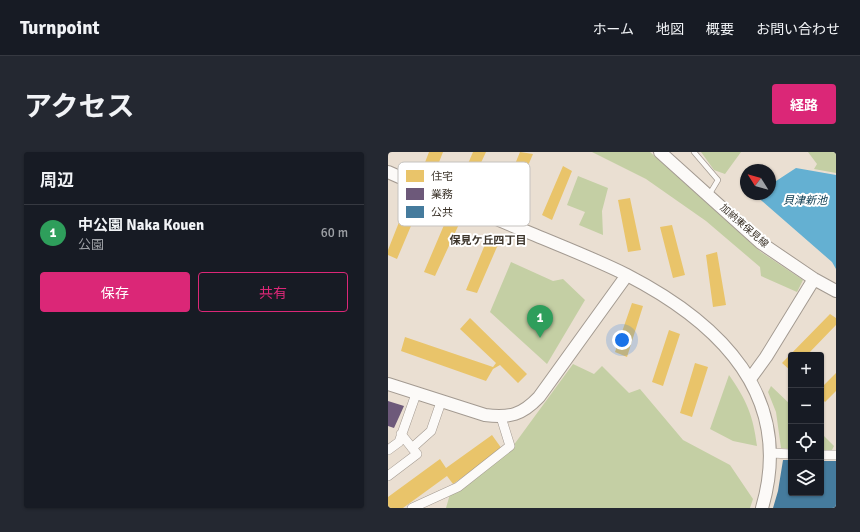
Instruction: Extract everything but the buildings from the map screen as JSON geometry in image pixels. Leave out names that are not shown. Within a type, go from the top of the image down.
[{"type":"street","name":"加納東保見線","points":[[660,152],[761,243],[814,279],[836,291]]},
{"type":"street","points":[[388,172],[398,176]]},
{"type":"street","points":[[513,226],[627,275],[658,293],[702,326],[738,361],[750,379],[759,397],[766,423],[771,454],[767,490],[762,508]]},
{"type":"street","points":[[388,384],[485,415],[501,417],[516,414],[529,408],[540,397],[627,275]]},
{"type":"street","points":[[750,379],[766,357],[814,279]]},
{"type":"street","points":[[388,450],[399,442],[416,394]]},
{"type":"street","points":[[412,448],[431,431],[442,402]]},
{"type":"street","points":[[412,508],[458,487],[510,446],[501,417]]},
{"type":"street","points":[[388,476],[417,454],[401,434]]},
{"type":"street","points":[[771,454],[788,454]]},
{"type":"street","points":[[824,455],[836,456]]},
{"type":"lane","points":[[694,152],[718,180],[709,195]]},
{"type":"green space","points":[[592,152],[650,152],[761,252],[803,280],[797,292],[761,276],[760,267],[706,221],[646,179]]},
{"type":"green space","points":[[701,152],[741,152],[725,174],[714,170]]},
{"type":"green space","points":[[808,152],[836,152],[836,173],[814,169],[817,164]]},
{"type":"green space","points":[[578,176],[608,188],[602,211],[603,235],[579,225],[585,212],[567,205]]},
{"type":"green space","points":[[511,262],[553,281],[563,279],[585,300],[547,364],[490,312]]},
{"type":"green space","points":[[573,364],[594,374],[602,366],[629,393],[640,389],[683,440],[730,465],[753,499],[750,508],[446,508],[450,494],[513,446]]},
{"type":"green space","points":[[729,375],[745,401],[751,417],[757,446],[733,441],[710,429]]},
{"type":"green space","points":[[771,386],[788,402],[788,449],[781,448],[776,412],[768,392]]},
{"type":"green space","points":[[824,436],[834,446],[832,450],[824,450]]},
{"type":"water","name":"貝津新池","points":[[796,168],[836,175],[836,269],[832,262],[761,200],[776,200],[776,181]]},
{"type":"place","name":"中公園 Naka Kouen","points":[[540,338]]},
{"type":"district","name":"保見ケ丘四丁目","points":[[488,240]]}]
